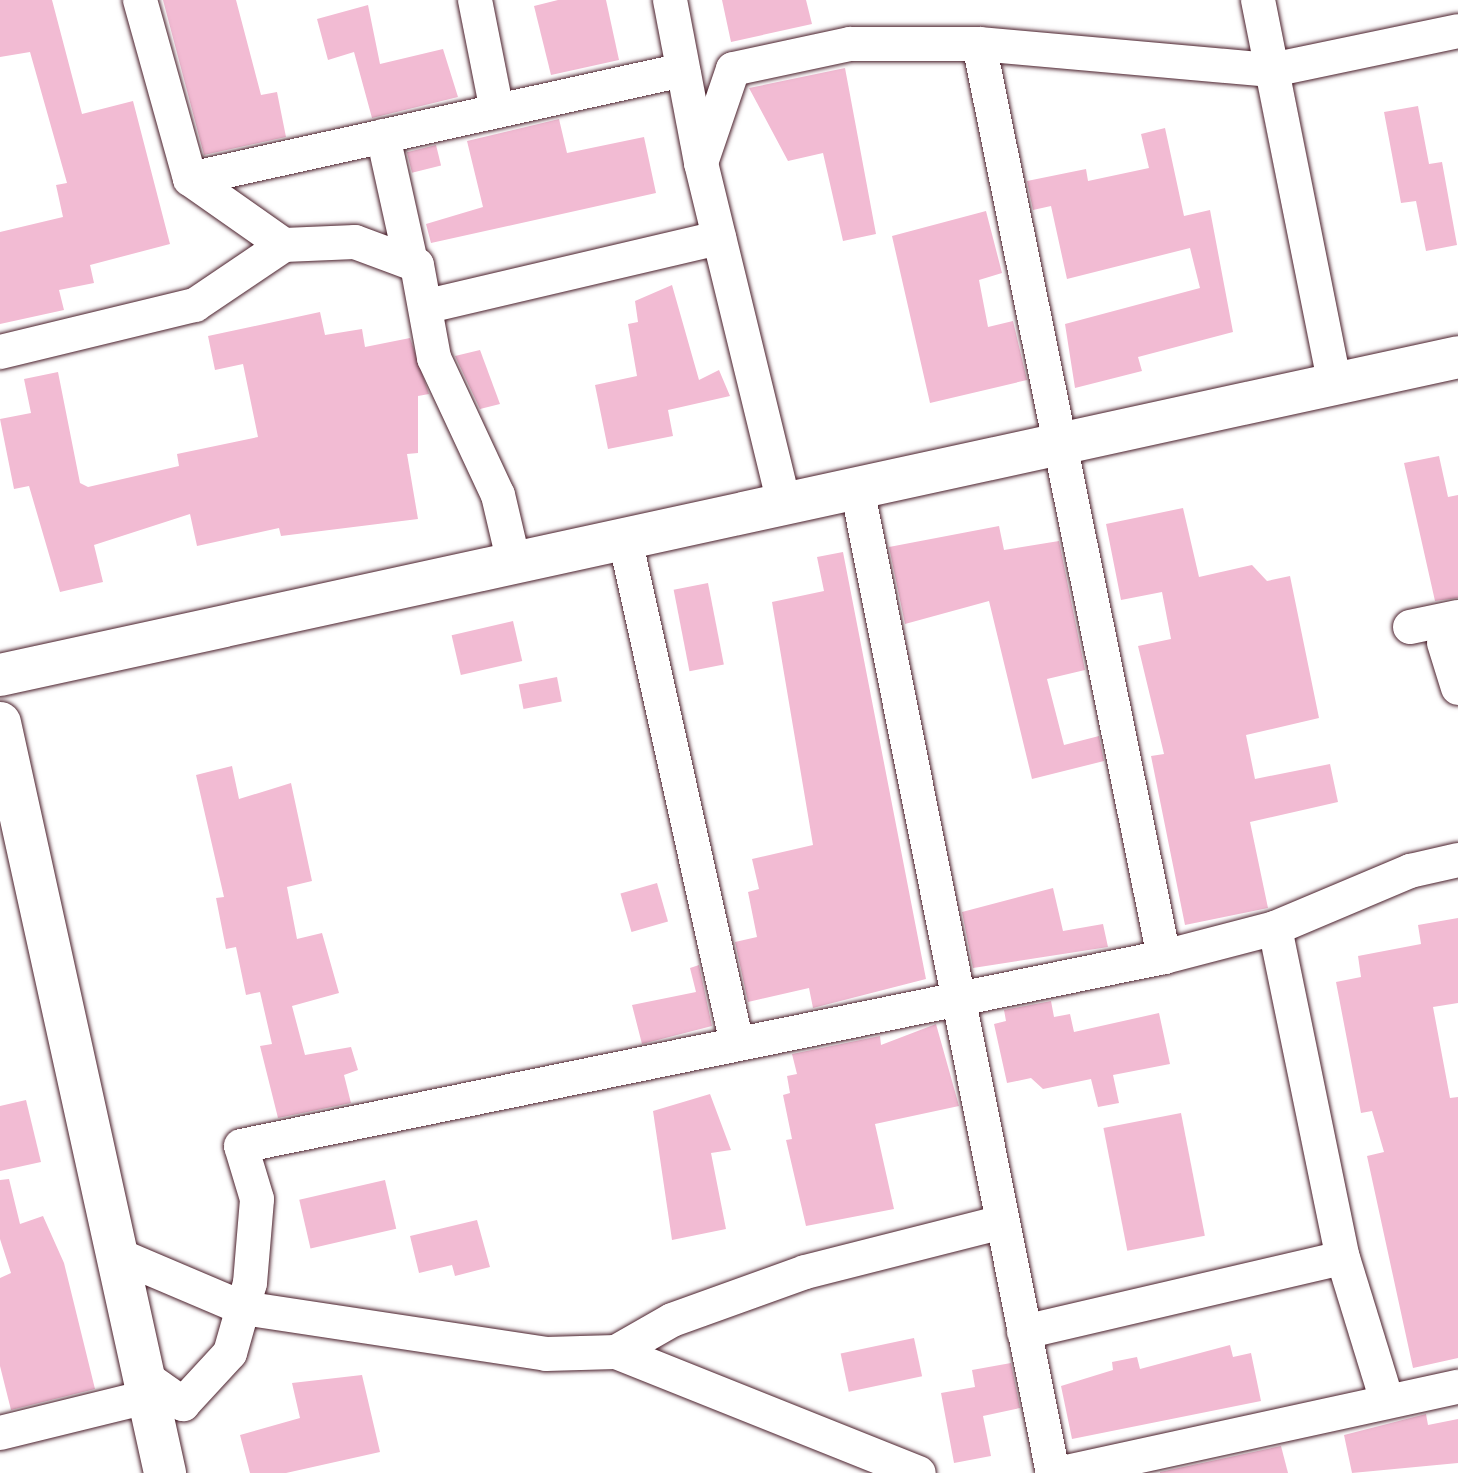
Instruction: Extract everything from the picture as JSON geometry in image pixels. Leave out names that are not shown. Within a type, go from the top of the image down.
[{"type":"street","points":[[140,0],[190,179],[284,245]]},
{"type":"street","points":[[475,0],[497,111]]},
{"type":"street","points":[[670,0],[701,163],[784,504]]},
{"type":"street","points":[[1258,0],[1335,384]]},
{"type":"street","points":[[701,163],[733,69],[850,44],[979,44],[1272,70],[1458,31]]},
{"type":"street","points":[[979,44],[1164,957]]},
{"type":"street","points":[[190,179],[683,70]]},
{"type":"street","points":[[383,136],[411,262],[425,280],[434,358],[498,495],[514,563]]},
{"type":"street","points":[[428,306],[719,238]]},
{"type":"street","points":[[0,352],[195,305],[284,245],[355,242],[411,262]]},
{"type":"street","points":[[0,675],[1458,357]]},
{"type":"street","points":[[857,488],[1053,1473]]},
{"type":"street","points":[[625,539],[737,1044]]},
{"type":"street","points":[[1410,627],[1451,630],[1458,688]]},
{"type":"street","points":[[0,723],[165,1473]]},
{"type":"street","points":[[0,1433],[146,1387],[183,1404],[230,1353],[243,1308],[257,1199],[241,1146],[1164,957],[1275,928],[1410,871],[1458,860]]},
{"type":"street","points":[[1275,928],[1343,1258],[1386,1398]]},
{"type":"street","points":[[616,1352],[672,1320],[805,1272],[1002,1222]]},
{"type":"street","points":[[118,1255],[243,1308],[546,1354],[616,1352],[919,1473]]},
{"type":"street","points":[[1024,1332],[1343,1258]]},
{"type":"street","points":[[1062,1473],[1386,1398],[1458,1387]]},
{"type":"building","points":[[0,0],[52,0],[82,114],[133,101],[170,244],[90,265],[94,283],[59,290],[64,310],[0,324],[0,232],[63,217],[56,185],[67,183],[30,52],[0,57]]},
{"type":"building","points":[[163,0],[236,0],[261,95],[277,92],[286,137],[204,155]]},
{"type":"building","points":[[558,0],[606,0],[619,60],[551,75],[534,6]]},
{"type":"building","points":[[722,0],[806,0],[812,24],[731,42]]},
{"type":"building","points":[[368,5],[380,64],[443,49],[458,97],[372,118],[354,52],[328,60],[317,19]]},
{"type":"building","points":[[845,68],[876,234],[843,241],[823,153],[788,161],[749,88]]},
{"type":"building","points":[[1418,106],[1429,164],[1442,162],[1457,245],[1426,251],[1416,201],[1401,203],[1384,112]]},
{"type":"building","points":[[559,119],[567,153],[644,137],[656,193],[431,243],[426,224],[483,207],[467,141]]},
{"type":"building","points":[[1165,128],[1184,216],[1210,210],[1233,332],[1138,357],[1142,371],[1075,388],[1065,324],[1200,288],[1190,248],[1067,279],[1051,206],[1033,210],[1027,181],[1086,169],[1088,181],[1149,168],[1141,134]]},
{"type":"building","points":[[436,145],[441,165],[412,173],[407,152]]},
{"type":"building","points":[[986,211],[1002,273],[979,280],[988,327],[1013,321],[1027,380],[930,403],[892,236]]},
{"type":"building","points":[[672,285],[699,380],[719,370],[730,396],[668,410],[673,436],[608,449],[595,385],[637,376],[628,324],[638,322],[635,301]]},
{"type":"building","points":[[320,312],[325,335],[362,329],[365,347],[410,338],[429,394],[418,396],[418,453],[407,454],[418,519],[281,536],[279,528],[197,546],[190,514],[94,545],[103,582],[60,592],[29,486],[14,489],[0,419],[31,413],[24,379],[58,372],[80,483],[88,487],[179,466],[177,454],[258,437],[243,364],[215,370],[208,336]]},
{"type":"building","points":[[480,350],[500,404],[480,409],[455,356]]},
{"type":"building","points":[[1439,456],[1448,497],[1458,495],[1458,598],[1435,601],[1404,463]]},
{"type":"building","points":[[1183,508],[1199,577],[1252,565],[1267,581],[1290,576],[1319,718],[1246,735],[1255,779],[1330,764],[1338,802],[1250,822],[1268,908],[1185,925],[1151,756],[1164,754],[1138,646],[1171,639],[1162,592],[1121,600],[1106,524]]},
{"type":"building","points":[[999,526],[1004,550],[1059,541],[1085,670],[1047,679],[1064,745],[1099,736],[1104,761],[1032,779],[989,601],[905,624],[889,547]]},
{"type":"building","points":[[843,552],[926,979],[813,1008],[809,988],[748,1002],[735,942],[757,937],[748,892],[759,889],[752,859],[813,845],[772,602],[824,591],[817,557]]},
{"type":"building","points":[[708,583],[724,664],[689,671],[674,590]]},
{"type":"building","points":[[513,621],[522,661],[461,675],[452,635]]},
{"type":"building","points":[[557,677],[562,702],[523,709],[519,684]]},
{"type":"building","points":[[232,766],[239,799],[291,783],[312,881],[287,887],[297,939],[322,933],[339,993],[292,1006],[305,1055],[351,1047],[358,1070],[344,1075],[351,1103],[278,1118],[260,1046],[272,1044],[260,992],[246,995],[236,947],[226,949],[216,898],[224,897],[196,775]]},
{"type":"building","points":[[657,883],[668,921],[631,932],[620,893]]},
{"type":"building","points":[[1053,888],[1063,931],[1103,924],[1108,947],[973,968],[962,912]]},
{"type":"building","points":[[1458,918],[1458,1003],[1433,1007],[1450,1098],[1458,1097],[1458,1358],[1413,1368],[1367,1156],[1384,1152],[1372,1111],[1361,1113],[1336,982],[1361,977],[1358,956],[1421,944],[1418,925]]},
{"type":"building","points":[[699,965],[712,1026],[642,1044],[632,1005],[696,992],[690,968]]},
{"type":"building","points":[[1051,1001],[1054,1017],[1070,1014],[1074,1032],[1159,1013],[1170,1064],[1113,1075],[1119,1103],[1098,1107],[1091,1079],[1043,1089],[1031,1078],[1007,1083],[994,1024],[1006,1021],[1004,1010]]},
{"type":"building","points":[[936,1024],[959,1106],[875,1124],[894,1209],[806,1226],[786,1140],[792,1139],[783,1095],[790,1093],[787,1076],[797,1074],[792,1054],[880,1036],[881,1045]]},
{"type":"building","points":[[710,1094],[731,1150],[711,1153],[726,1229],[672,1240],[653,1111]]},
{"type":"building","points":[[26,1100],[41,1162],[0,1171],[0,1106]]},
{"type":"building","points":[[1181,1113],[1205,1236],[1127,1251],[1103,1128]]},
{"type":"building","points":[[9,1179],[20,1224],[43,1216],[64,1263],[95,1389],[11,1410],[0,1366],[0,1278],[11,1273],[0,1239],[0,1180]]},
{"type":"building","points":[[385,1180],[396,1229],[311,1249],[299,1200]]},
{"type":"building","points":[[477,1220],[490,1267],[455,1276],[452,1265],[419,1273],[410,1236]]},
{"type":"building","points":[[914,1338],[922,1376],[849,1392],[841,1354]]},
{"type":"building","points":[[1230,1345],[1233,1357],[1251,1353],[1261,1401],[1072,1439],[1061,1386],[1113,1370],[1112,1362],[1137,1357],[1140,1369]]},
{"type":"building","points":[[1011,1363],[1020,1408],[983,1416],[991,1456],[954,1463],[941,1393],[975,1387],[972,1370]]},
{"type":"building","points":[[362,1375],[380,1452],[286,1473],[250,1473],[240,1435],[300,1418],[292,1383]]},
{"type":"building","points":[[1426,1414],[1428,1425],[1458,1419],[1458,1463],[1352,1473],[1344,1435]]},
{"type":"building","points":[[1281,1446],[1288,1473],[1160,1473],[1160,1472]]}]
